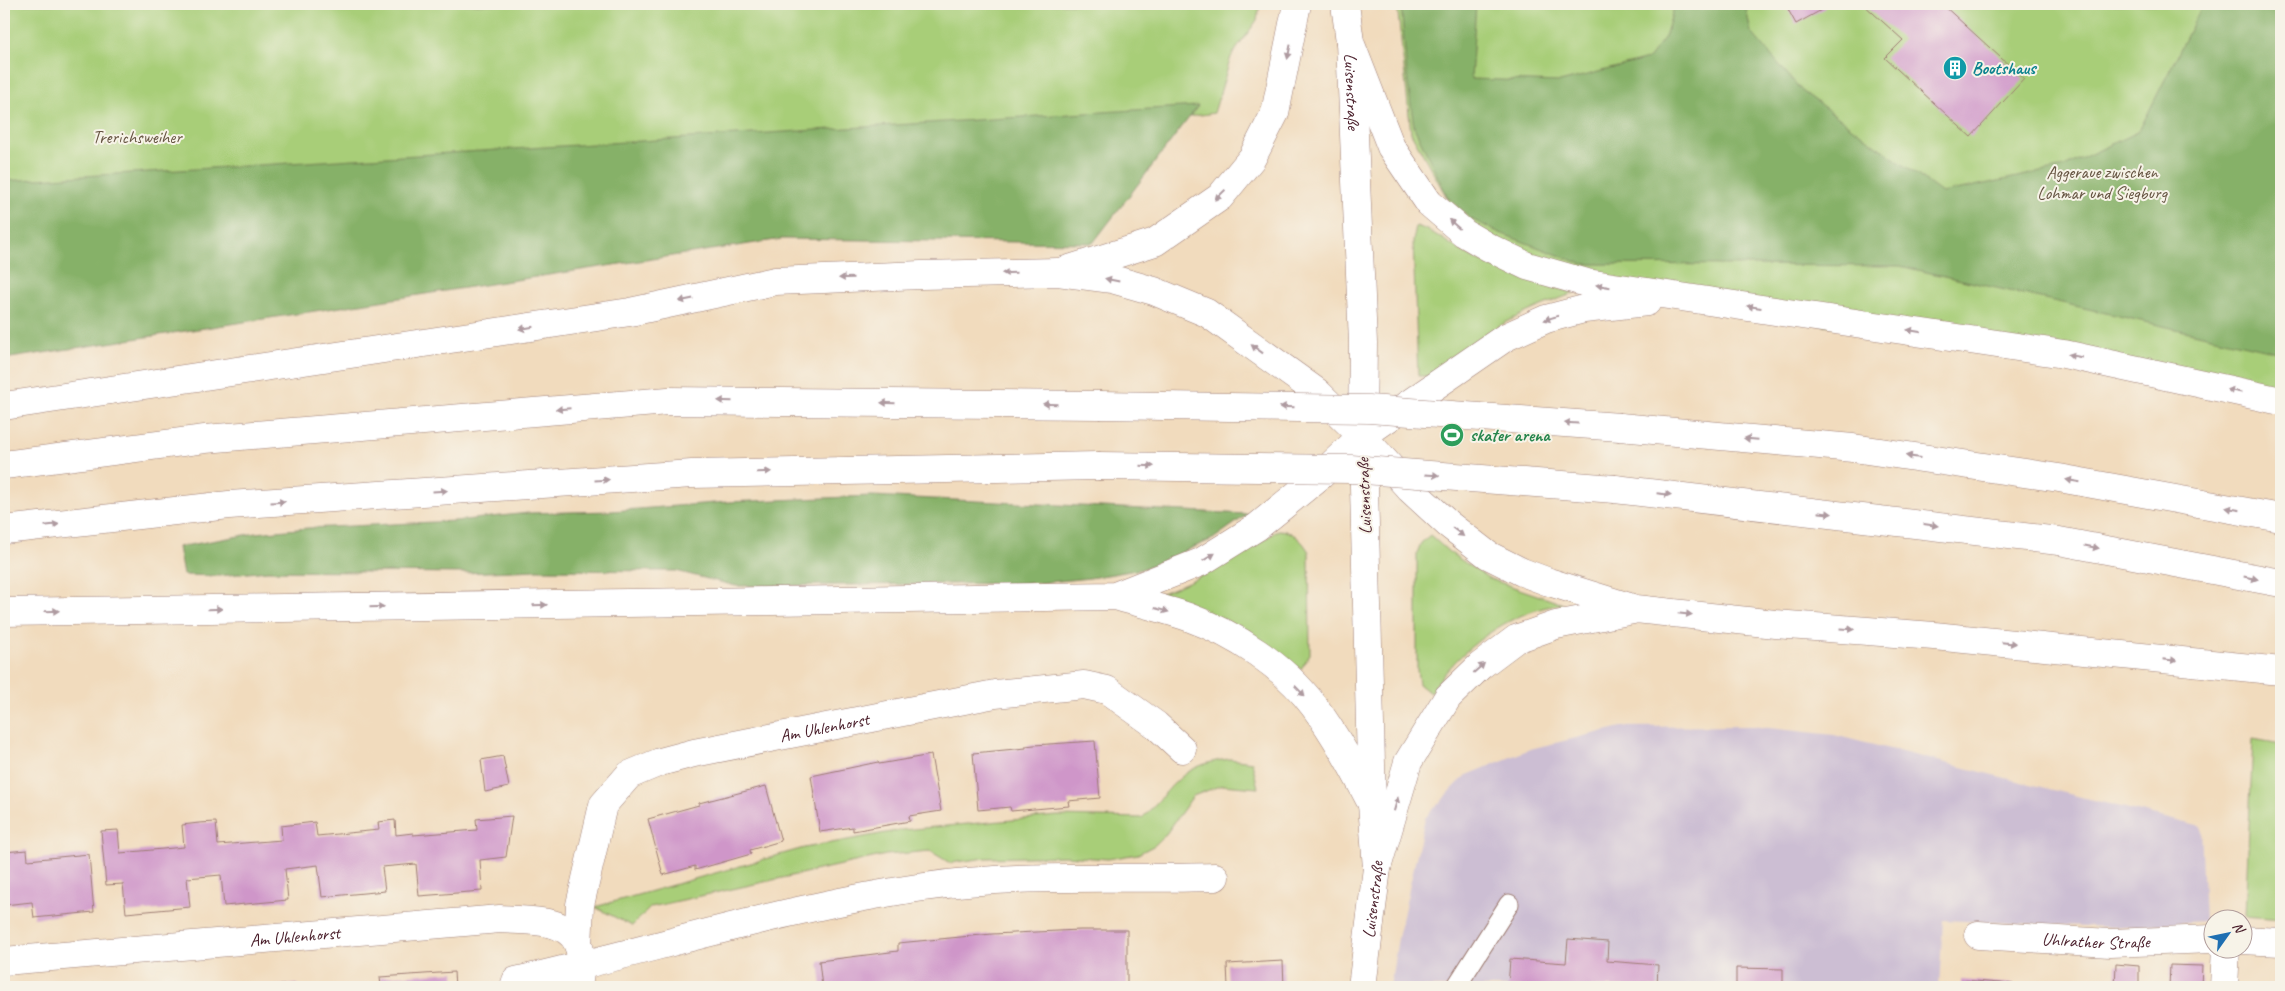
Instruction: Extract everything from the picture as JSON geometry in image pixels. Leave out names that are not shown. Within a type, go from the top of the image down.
[{"type":"main road","points":[[1058,272],[1155,242],[1220,197],[1252,158],[1275,113],[1297,4]]},
{"type":"main road","name":"Luisenstraße","points":[[1345,4],[1350,42],[1363,343],[1362,436],[1372,804],[1378,868],[1362,987]]},
{"type":"main road","points":[[1350,42],[1391,147],[1428,202],[1464,233],[1527,266],[1588,283],[2064,354],[2281,401]]},
{"type":"main road","points":[[4,406],[630,312],[775,281],[921,274],[1058,272],[1112,280],[1154,291],[1206,314],[1317,392],[1362,436],[1410,489],[1448,524],[1488,555],[1522,572],[1636,609],[1775,624],[1943,637],[2281,671]]},
{"type":"main road","points":[[1116,596],[1201,562],[1258,527],[1320,475],[1362,436],[1506,337],[1546,319],[1584,309],[1686,298]]},
{"type":"main road","points":[[4,465],[205,439],[668,401],[1099,404],[1369,409],[1620,427],[1853,448],[2059,478],[2281,518]]},
{"type":"main road","points":[[4,530],[229,505],[692,474],[1098,466],[1351,469],[1615,489],[2059,541],[2281,583]]},
{"type":"main road","points":[[4,612],[1116,596],[1189,617],[1233,638],[1280,671],[1313,705],[1346,754],[1372,804]]},
{"type":"main road","points":[[1378,868],[1408,762],[1448,697],[1480,666],[1516,639],[1556,625],[1636,609]]},
{"type":"main road","name":"Am Uhlenhorst","points":[[579,966],[580,905],[603,805],[629,775],[660,762],[694,752],[995,694],[1084,684],[1106,690],[1156,725],[1182,749]]},
{"type":"main road","points":[[515,984],[732,926],[824,905],[926,886],[990,880],[1215,877]]},
{"type":"main road","name":"Am Uhlenhorst","points":[[4,961],[500,919],[554,924],[569,932],[579,966]]},
{"type":"main road","name":"Uhlrather Straße","points":[[1978,936],[2110,943],[2202,939]]},
{"type":"main road","points":[[2252,941],[2281,942]]},
{"type":"main road","points":[[2224,987],[2225,958]]},
{"type":"lane","points":[[1456,987],[1509,904]]},
{"type":"shaded area","points":[[1750,726],[1834,735],[2201,827],[2204,908],[2202,908],[2202,921],[2110,927],[1943,920],[1939,987],[1390,987],[1398,938],[1425,818],[1465,776],[1530,749],[1622,727]]},
{"type":"green space","name":"Trerichsweiher","points":[[4,4],[1260,4],[1257,20],[1231,57],[1214,113],[565,210],[4,290]]},
{"type":"green space","name":"Aggeraue zwischen Lohmar und Siegburg","points":[[1397,4],[2281,4],[2281,400],[1594,287],[1500,250],[1449,201],[1411,133]]},
{"type":"green space","name":"Aggeraue zwischen Lohmar und Siegburg","points":[[1401,4],[1476,4],[1471,79],[1560,82],[1648,59],[1665,37],[1675,4],[1745,4],[1751,32],[1802,91],[1942,193],[2064,167],[2139,131],[2203,4],[2281,4],[2281,353],[1900,266],[1582,264],[1500,233],[1471,219],[1447,196],[1414,127],[1407,77]]},
{"type":"green space","points":[[1198,106],[1093,243],[782,239],[4,359],[4,181]]},
{"type":"green space","points":[[1416,226],[1429,231],[1463,252],[1504,271],[1575,293],[1535,309],[1498,327],[1462,349],[1429,376],[1418,376],[1413,241]]},
{"type":"green space","points":[[872,496],[1248,514],[1213,539],[1142,569],[1090,578],[1039,583],[736,586],[676,571],[538,570],[463,573],[267,571],[219,576],[183,575],[178,547],[256,533],[308,528],[455,521],[528,513],[612,511],[727,502]]},
{"type":"green space","points":[[1278,530],[1283,530],[1296,536],[1309,552],[1310,654],[1301,669],[1157,595],[1219,567]]},
{"type":"green space","points":[[1430,535],[1449,552],[1490,579],[1563,604],[1543,608],[1524,615],[1505,623],[1488,634],[1456,661],[1430,693],[1419,684],[1417,670],[1417,553],[1421,543]]},
{"type":"green space","points":[[2253,739],[2281,744],[2281,919],[2252,917],[2252,908],[2245,908]]},
{"type":"green space","points":[[1230,759],[1252,762],[1258,788],[1222,785],[1193,796],[1166,834],[1155,845],[1138,854],[1108,859],[1065,856],[986,858],[950,863],[930,851],[886,855],[651,907],[632,926],[595,907],[804,848],[902,830],[1057,816],[1142,818],[1179,779],[1189,772],[1200,766]]},
{"type":"building","points":[[1785,4],[1823,4],[1825,8],[1796,24]]},
{"type":"building","name":"Bootshaus","points":[[1863,4],[1942,4],[2024,79],[1971,137],[1885,58],[1903,40]]},
{"type":"building","points":[[1095,741],[1100,798],[1068,801],[1069,806],[1011,811],[1010,807],[978,810],[973,753],[1026,748],[1026,746],[1034,745]]},
{"type":"building","points":[[931,755],[941,811],[909,816],[910,821],[853,831],[853,827],[820,832],[811,776],[878,762],[879,764]]},
{"type":"building","points":[[503,756],[509,787],[485,792],[481,760]]},
{"type":"building","points":[[766,786],[781,841],[750,850],[751,854],[695,870],[695,866],[663,875],[648,819],[699,805],[699,803]]},
{"type":"building","points":[[512,816],[506,857],[480,860],[482,891],[419,896],[416,864],[382,867],[385,891],[322,897],[318,865],[285,869],[288,900],[224,906],[221,875],[187,878],[190,907],[126,913],[123,884],[106,885],[101,831],[118,830],[120,853],[184,847],[182,825],[199,823],[216,822],[218,845],[282,840],[281,826],[315,822],[317,836],[379,830],[378,822],[395,820],[396,835],[413,833],[413,835],[477,830],[476,819]]},
{"type":"building","points":[[27,850],[28,860],[89,854],[94,912],[34,918],[32,902],[4,905],[4,852]]},
{"type":"building","points":[[1127,930],[1127,986],[822,987],[819,961],[898,951],[898,943],[992,934]]},
{"type":"building","points":[[1568,939],[1608,942],[1607,961],[1658,965],[1657,987],[1508,987],[1510,959],[1566,963]]},
{"type":"building","points":[[1283,961],[1284,987],[1228,987],[1227,964]]},
{"type":"building","points":[[2116,964],[2139,966],[2139,987],[2115,987]]},
{"type":"building","points":[[2170,965],[2202,966],[2201,987],[2169,987]]},
{"type":"building","points":[[1736,968],[1783,969],[1783,987],[1736,987]]},
{"type":"building","points":[[454,972],[455,987],[381,987],[380,977]]},
{"type":"building","points":[[1961,980],[2013,984],[2013,987],[1961,987]]},
{"type":"building","points":[[298,984],[299,987],[272,987],[272,986]]},
{"type":"place","name":"Bootshaus","points":[[1955,68]]},
{"type":"place","name":"skater arena","points":[[1452,435]]}]
